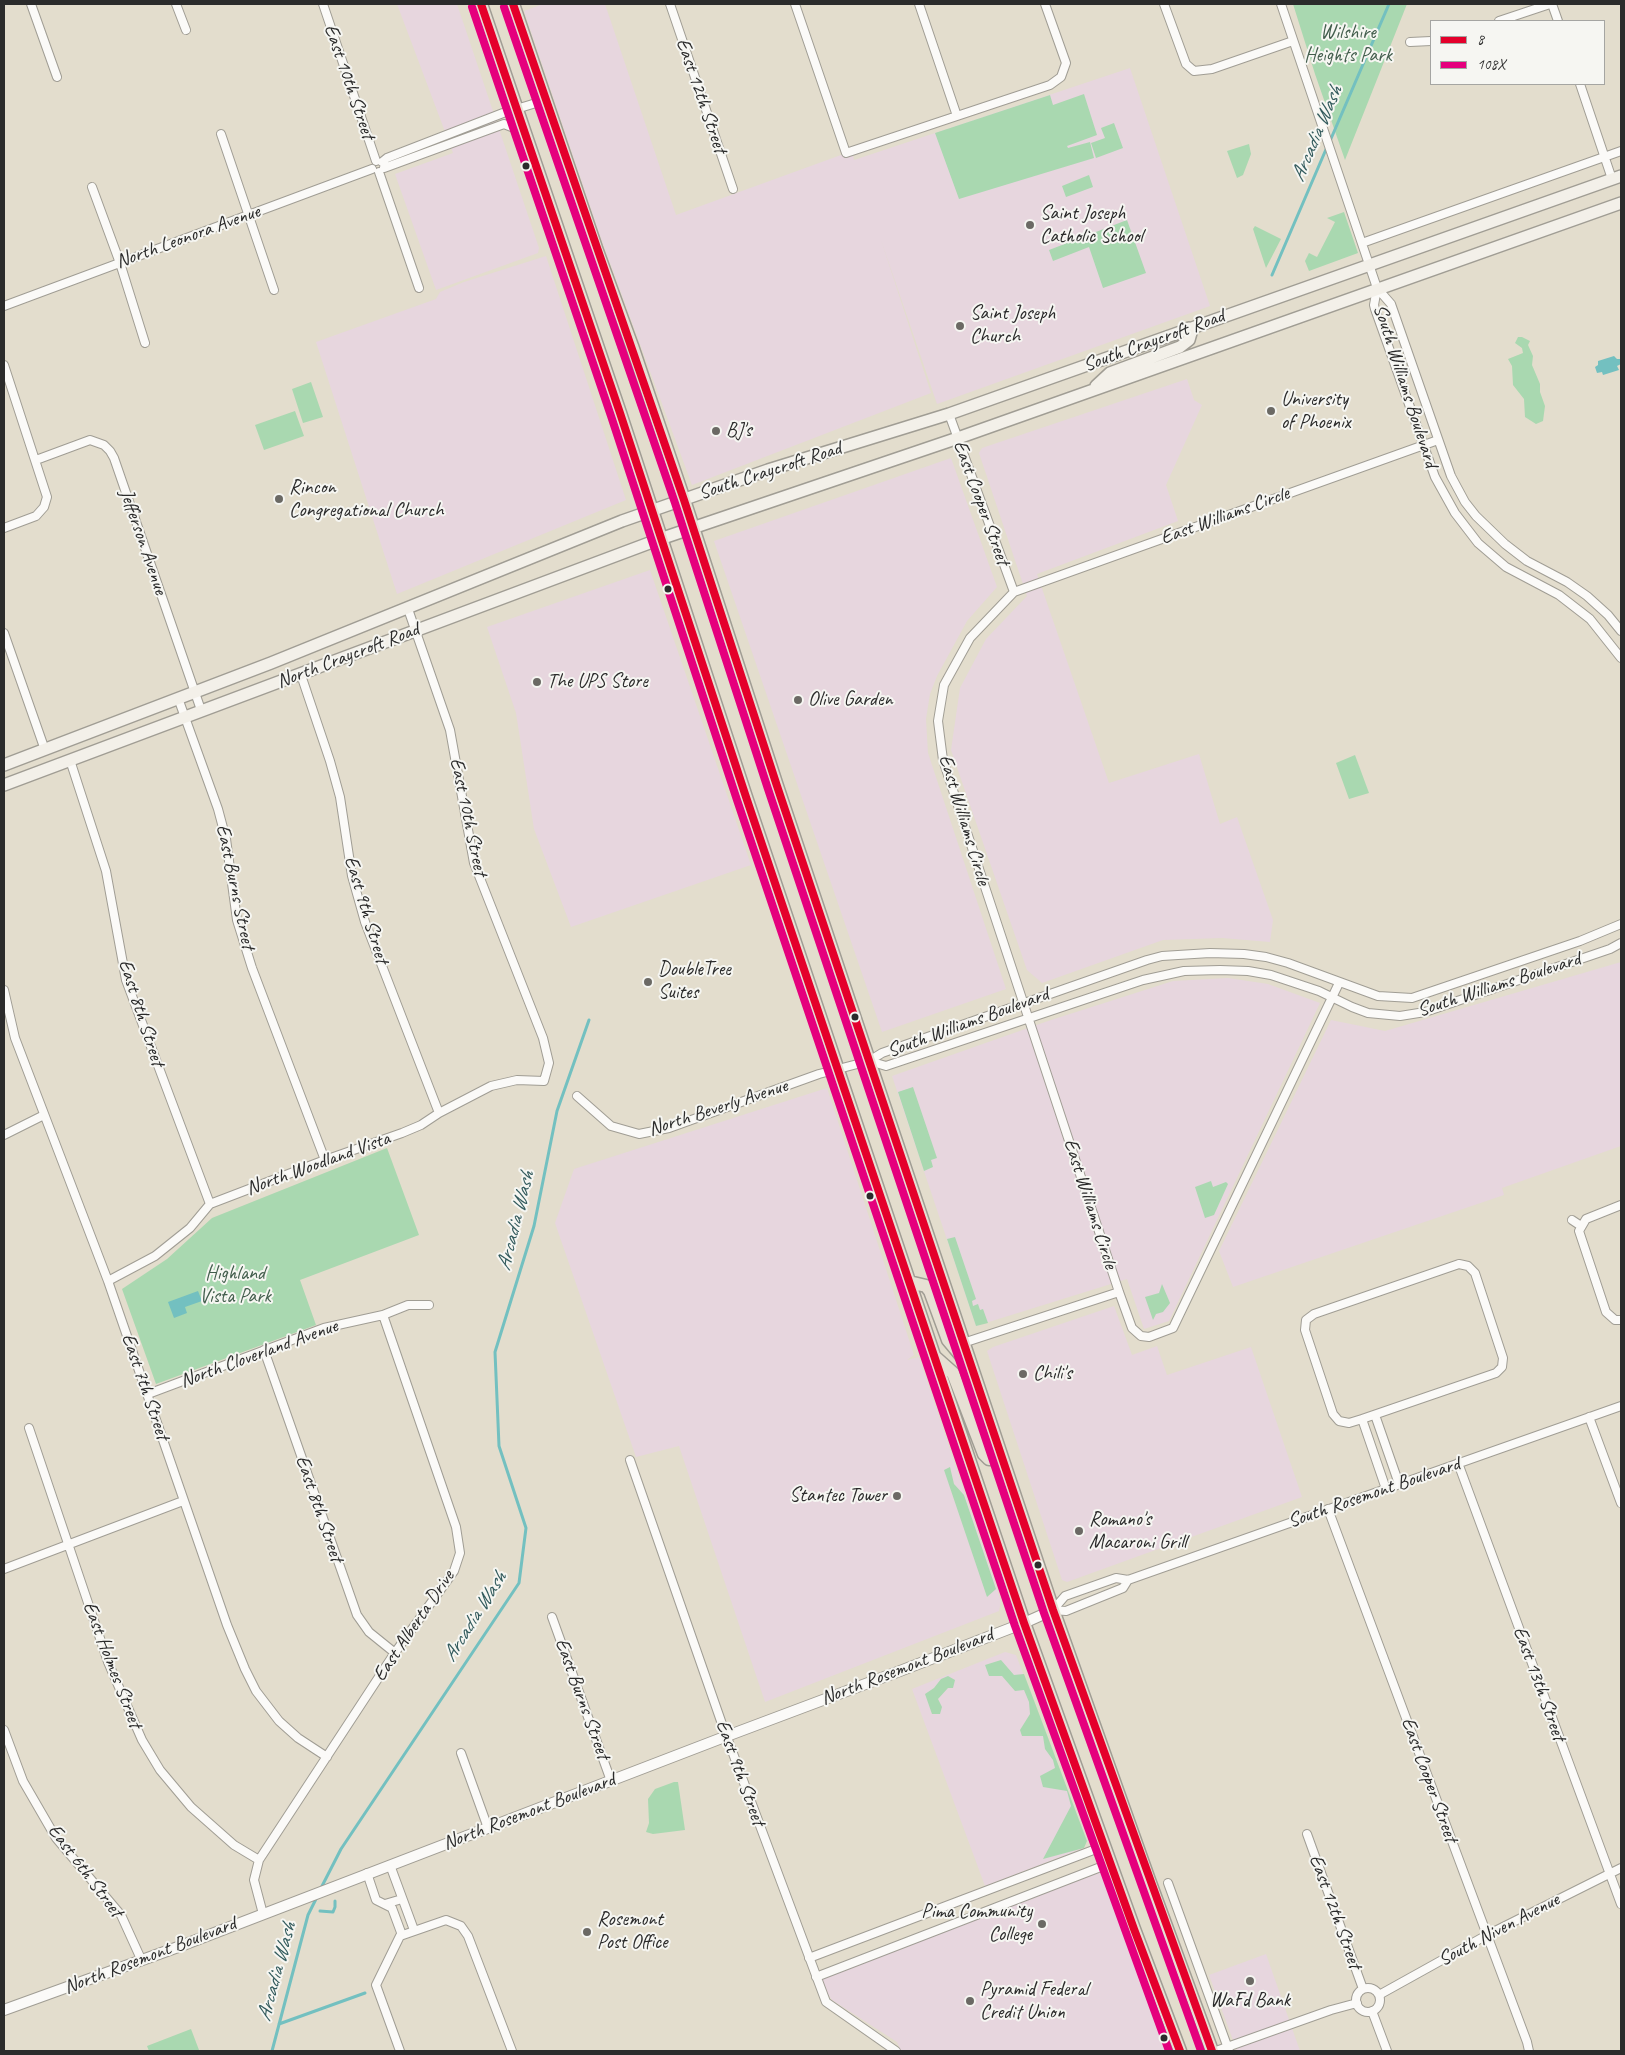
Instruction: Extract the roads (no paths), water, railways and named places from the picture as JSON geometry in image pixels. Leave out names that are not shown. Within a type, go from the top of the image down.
[{"type":"main road","points":[[481,4],[1024,1623],[1180,2051]]},
{"type":"main road","points":[[513,4],[684,500],[868,1061],[1053,1610],[1214,2051]]},
{"type":"main road","name":"South Craycroft Road","points":[[684,500],[768,470],[949,414],[1369,264],[1617,178]]},
{"type":"main road","name":"South Craycroft Road","points":[[693,528],[958,438],[1621,203]]},
{"type":"main road","points":[[1093,389],[1110,373],[1180,347],[1189,340],[1191,333],[1189,328]]},
{"type":"main road","name":"North Craycroft Road","points":[[4,765],[408,609],[549,550],[684,500]]},
{"type":"main road","name":"North Craycroft Road","points":[[4,785],[184,716],[300,675],[416,630],[693,528]]},
{"type":"main road","points":[[909,1282],[926,1286],[930,1291],[948,1340],[973,1370]]},
{"type":"main road","points":[[934,1355],[953,1373],[984,1454],[989,1459],[1002,1459]]},
{"type":"street","points":[[31,4],[57,77]]},
{"type":"street","points":[[176,4],[186,30]]},
{"type":"street","name":"East 10th Street","points":[[323,4],[420,288]]},
{"type":"street","name":"East 12th Street","points":[[670,4],[733,189]]},
{"type":"street","points":[[795,4],[846,153],[1050,85],[1061,77],[1066,63],[1045,4]]},
{"type":"street","points":[[920,4],[957,116]]},
{"type":"street","points":[[1164,4],[1186,64],[1194,71],[1212,69],[1293,41]]},
{"type":"street","points":[[1281,4],[1377,288]]},
{"type":"street","points":[[1501,20],[1551,4],[1558,20]]},
{"type":"street","points":[[1410,42],[1430,41]]},
{"type":"street","points":[[1580,85],[1605,157],[1617,178]]},
{"type":"street","name":"North Leonora Avenue","points":[[379,166],[388,158],[516,109],[546,100]]},
{"type":"street","name":"North Leonora Avenue","points":[[4,306],[379,166],[430,152],[504,124],[524,132]]},
{"type":"street","points":[[474,125],[478,133]]},
{"type":"street","points":[[221,134],[274,290]]},
{"type":"street","points":[[426,143],[430,152]]},
{"type":"street","points":[[1362,243],[1621,152]]},
{"type":"street","points":[[92,187],[120,263],[145,343]]},
{"type":"street","name":"South Williams Boulevard","points":[[1377,288],[1392,304],[1438,440],[1455,485],[1465,502],[1489,530],[1528,561],[1567,582],[1587,596],[1608,615],[1621,631]]},
{"type":"street","name":"South Williams Boulevard","points":[[1377,288],[1374,305],[1423,445],[1446,500],[1478,543],[1506,567],[1559,595],[1590,619],[1621,658]]},
{"type":"street","points":[[4,365],[47,497],[42,510],[31,518],[4,528]]},
{"type":"street","name":"East Cooper Street","points":[[949,414],[1014,592]]},
{"type":"street","name":"Jefferson Avenue","points":[[36,460],[90,440],[104,445],[110,451],[201,710]]},
{"type":"street","name":"East Williams Circle","points":[[1339,983],[1173,1328],[1149,1337],[1141,1336],[1132,1328],[1119,1292],[943,760],[938,721],[944,685],[970,638],[1014,592],[1438,440]]},
{"type":"street","name":"East 10th Street","points":[[408,609],[450,730],[474,864],[543,1038],[549,1064],[544,1080]]},
{"type":"street","points":[[4,633],[45,750]]},
{"type":"street","name":"East 9th Street","points":[[300,675],[338,788],[352,876],[366,922],[439,1113]]},
{"type":"street","name":"East Burns Street","points":[[178,698],[218,809],[226,840],[237,920],[252,968],[325,1160]]},
{"type":"street","name":"East 8th Street","points":[[70,760],[106,871],[126,980],[210,1204]]},
{"type":"street","name":"South Williams Boulevard","points":[[868,1061],[882,1053],[1147,960],[1210,953],[1266,957],[1288,962],[1339,983],[1378,996],[1412,998],[1574,943],[1621,924]]},
{"type":"street","name":"South Williams Boulevard","points":[[868,1061],[886,1066],[1161,975],[1202,970],[1248,971],[1296,982],[1333,997],[1352,1008],[1384,1015],[1400,1016],[1425,1012],[1610,949],[1621,943]]},
{"type":"street","name":"East 7th Street","points":[[4,990],[16,1038],[108,1281],[227,1625],[250,1679],[279,1721],[298,1738],[327,1757]]},
{"type":"street","name":"North Beverly Avenue","points":[[577,1096],[611,1126],[638,1134],[669,1128],[837,1069],[868,1061]]},
{"type":"street","name":"North Woodland Vista","points":[[108,1281],[155,1256],[190,1228],[210,1204],[402,1133],[421,1125],[439,1113],[491,1086],[517,1080],[544,1080]]},
{"type":"street","points":[[4,1135],[44,1115]]},
{"type":"street","points":[[1621,1205],[1586,1219],[1579,1231],[1580,1240],[1609,1321],[1621,1320]]},
{"type":"street","points":[[1572,1220],[1581,1226]]},
{"type":"street","points":[[1459,1264],[1468,1266],[1475,1273],[1503,1358],[1502,1367],[1496,1373],[1362,1419],[1349,1423],[1339,1421],[1333,1414],[1305,1330],[1306,1320],[1314,1314],[1459,1264]]},
{"type":"street","name":"East Williams Circle","points":[[963,1342],[1119,1292]]},
{"type":"street","name":"North Cloverland Avenue","points":[[148,1394],[324,1328],[383,1315],[408,1305],[429,1305]]},
{"type":"street","name":"East Alberta Drive","points":[[263,1914],[254,1880],[259,1860],[395,1653],[454,1570],[460,1553],[456,1528],[383,1315]]},
{"type":"street","name":"East 8th Street","points":[[264,1350],[357,1615],[369,1632],[395,1653]]},
{"type":"street","name":"South Rosemont Boulevard","points":[[1053,1610],[1065,1596],[1116,1578],[1128,1580],[1621,1406]]},
{"type":"street","points":[[1375,1415],[1399,1484]]},
{"type":"street","points":[[1589,1417],[1621,1503]]},
{"type":"street","points":[[1362,1419],[1386,1489]]},
{"type":"street","name":"East Holmes Street","points":[[29,1428],[108,1662],[133,1723],[148,1752],[169,1782],[191,1807],[234,1845],[259,1860]]},
{"type":"street","name":"East 9th Street","points":[[630,1460],[727,1736],[826,2002],[896,2051]]},
{"type":"street","name":"East 13th Street","points":[[1458,1464],[1621,1904]]},
{"type":"street","points":[[4,1569],[183,1501]]},
{"type":"street","name":"East Cooper Street","points":[[1328,1509],[1529,2051]]},
{"type":"street","name":"South Rosemont Boulevard","points":[[1053,1610],[1066,1611],[1123,1588],[1128,1580]]},
{"type":"street","name":"North Rosemont Boulevard","points":[[4,2010],[178,1947],[1024,1623],[1053,1610]]},
{"type":"street","name":"East Burns Street","points":[[552,1617],[611,1781]]},
{"type":"street","name":"East 6th Street","points":[[4,1730],[23,1781],[56,1838],[121,1915],[141,1959]]},
{"type":"street","points":[[462,1753],[488,1828]]},
{"type":"street","name":"East 12th Street","points":[[1307,1834],[1363,1989]]},
{"type":"street","points":[[810,1958],[1104,1846]]},
{"type":"street","points":[[816,1977],[1111,1863]]},
{"type":"street","points":[[390,1865],[414,1930]]},
{"type":"street","name":"South Niven Avenue","points":[[1379,1995],[1487,1935],[1621,1868]]},
{"type":"street","points":[[368,1874],[376,1900],[392,1908],[402,1935]]},
{"type":"street","points":[[1168,1883],[1228,2049]]},
{"type":"street","points":[[385,1904],[402,1899]]},
{"type":"street","points":[[457,1924],[462,1916]]},
{"type":"street","points":[[400,2051],[376,1985],[400,1936],[446,1920],[461,1926],[468,1936],[512,2051]]},
{"type":"street","points":[[1363,1989],[1373,1989],[1379,1995],[1379,2005],[1372,2011],[1362,2010],[1357,2003],[1357,1996],[1363,1989]]},
{"type":"street","points":[[1214,2051],[1228,2049],[1331,2010],[1357,2003]]},
{"type":"street","points":[[1372,2011],[1387,2051]]},
{"type":"water","points":[[1614,356],[1620,359],[1621,364],[1617,366],[1619,370],[1603,375],[1602,372],[1597,373],[1595,367],[1598,365],[1598,361]]},
{"type":"water","points":[[198,1291],[202,1301],[185,1307],[187,1313],[174,1318],[168,1302]]},
{"type":"waterway","name":"Arcadia Wash","points":[[1330,141],[1389,4]]},
{"type":"waterway","name":"Arcadia Wash","points":[[1272,275],[1327,147]]},
{"type":"waterway","name":"Arcadia Wash","points":[[320,1890],[341,1849],[519,1583],[526,1528],[499,1446],[495,1352],[534,1226],[557,1111],[589,1020]]},
{"type":"waterway","name":"Arcadia Wash","points":[[272,2051],[308,1915],[317,1897]]},
{"type":"waterway","points":[[320,1911],[333,1912],[335,1901]]},
{"type":"waterway","points":[[279,2024],[365,1993]]},
{"type":"place","name":"Saint Joseph Catholic School","points":[[1030,225]]},
{"type":"place","name":"Saint Joseph Church","points":[[960,326]]},
{"type":"place","name":"University of Phoenix","points":[[1271,411]]},
{"type":"place","name":"BJ's","points":[[716,431]]},
{"type":"place","name":"Rincon Congregational Church","points":[[279,499]]},
{"type":"place","name":"The UPS Store","points":[[537,682]]},
{"type":"place","name":"Olive Garden","points":[[798,700]]},
{"type":"place","name":"DoubleTree Suites","points":[[648,982]]},
{"type":"place","name":"Chili's","points":[[1023,1374]]},
{"type":"place","name":"Stantec Tower","points":[[897,1496]]},
{"type":"place","name":"Romano's Macaroni Grill","points":[[1079,1531]]},
{"type":"place","name":"Pima Community College","points":[[1042,1924]]},
{"type":"place","name":"Rosemont Post Office","points":[[587,1932]]},
{"type":"place","name":"WaFd Bank","points":[[1250,1981]]},
{"type":"place","name":"Pyramid Federal Credit Union","points":[[970,2001]]},
{"type":"park label","name":"Wilshire Heights Park","points":[[1348,44]]},
{"type":"park label","name":"Highland Vista Park","points":[[235,1286]]}]
